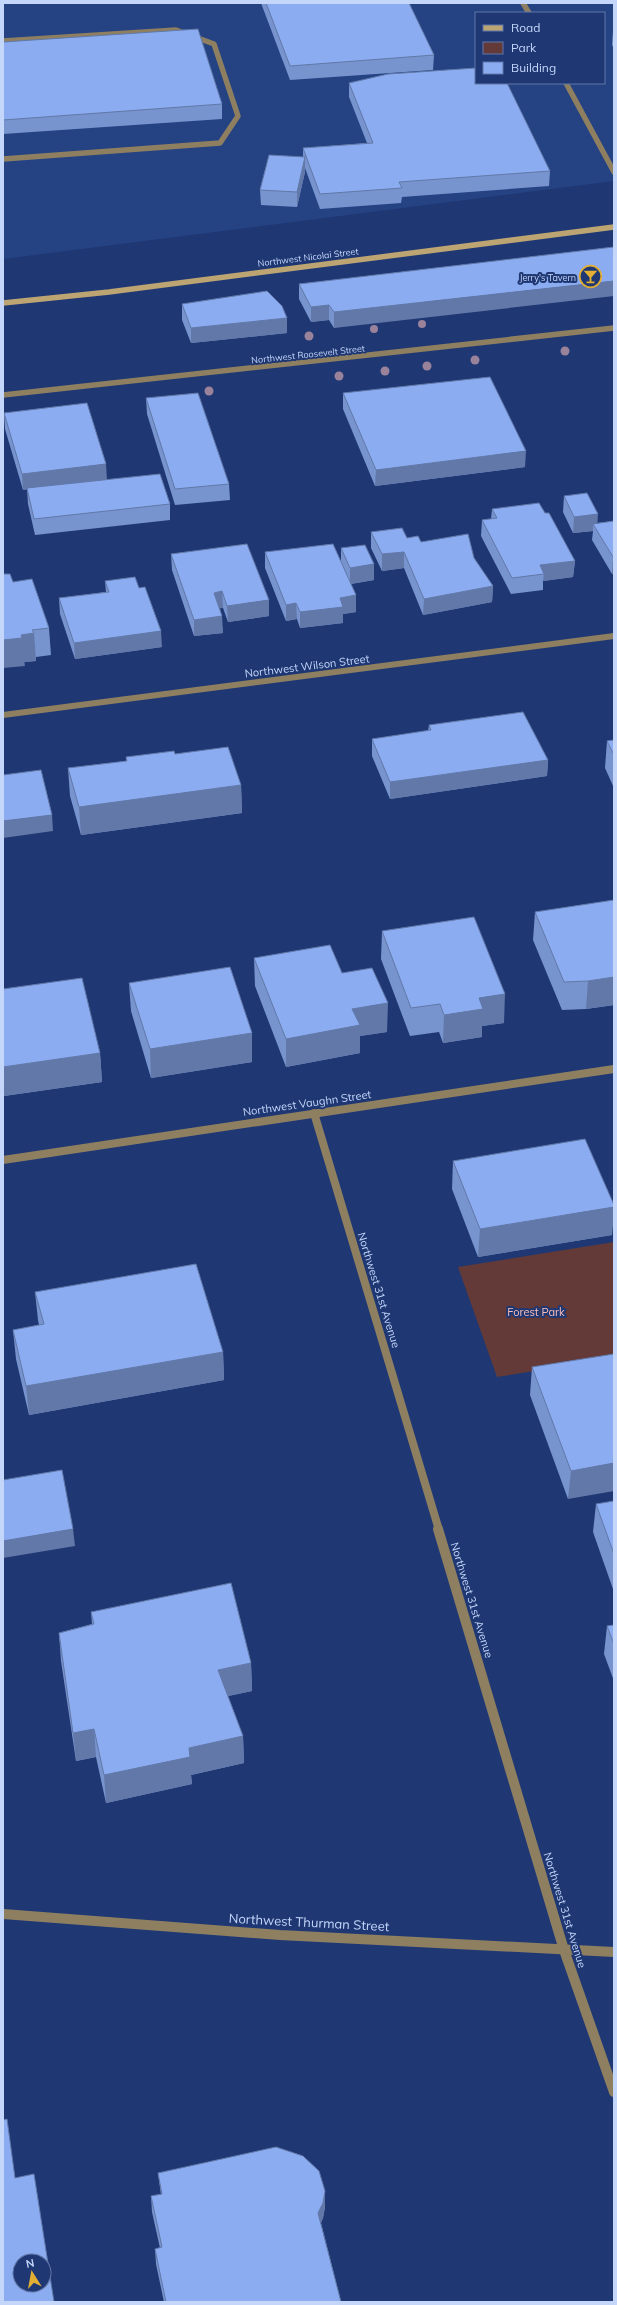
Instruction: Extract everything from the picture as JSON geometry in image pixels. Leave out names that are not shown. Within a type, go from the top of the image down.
[{"type":"main road","name":"Northwest Nicolai Street","points":[[3,302],[108,292],[614,227]]},
{"type":"street","points":[[523,3],[528,12]]},
{"type":"street","points":[[3,41],[176,30],[214,44],[238,116],[220,143],[3,159]]},
{"type":"street","points":[[567,84],[614,172]]},
{"type":"street","name":"Northwest Roosevelt Street","points":[[3,395],[614,328]]},
{"type":"street","name":"Northwest Wilson Street","points":[[3,715],[614,636]]},
{"type":"street","name":"Northwest Vaughn Street","points":[[3,1160],[614,1069]]},
{"type":"street","name":"Northwest 31st Avenue","points":[[314,1113],[564,1950],[614,2092]]},
{"type":"street","name":"Northwest Thurman Street","points":[[3,1914],[280,1935],[614,1952]]},
{"type":"shaded area","points":[[3,3],[614,3],[614,181],[3,259]]},
{"type":"green space","name":"Forest Park","points":[[614,1242],[614,1358],[497,1377],[458,1267]]},
{"type":"building","points":[[266,3],[409,3],[434,55],[290,66]]},
{"type":"building","points":[[198,29],[222,104],[3,120],[3,42]]},
{"type":"building","points":[[475,68],[475,84],[507,84],[550,171],[399,182],[402,188],[320,194],[303,148],[373,143],[349,83],[388,74]]},
{"type":"building","points":[[269,155],[305,157],[297,192],[260,190]]},
{"type":"building","points":[[614,247],[614,281],[334,312],[329,305],[311,307],[299,284]]},
{"type":"building","points":[[267,291],[282,306],[287,318],[191,328],[182,304]]},
{"type":"building","points":[[490,377],[526,451],[376,470],[343,393]]},
{"type":"building","points":[[198,393],[229,484],[175,489],[146,398]]},
{"type":"building","points":[[87,403],[106,464],[22,474],[4,413]]},
{"type":"building","points":[[160,474],[170,504],[34,519],[27,488]]},
{"type":"building","points":[[587,493],[598,514],[574,517],[564,496]]},
{"type":"building","points":[[539,503],[545,513],[549,513],[575,561],[540,565],[544,574],[512,578],[482,520],[497,518],[492,509]]},
{"type":"building","points":[[614,521],[614,557],[613,557],[593,524]]},
{"type":"building","points":[[402,528],[407,538],[418,536],[421,542],[468,534],[474,558],[493,586],[424,599],[404,552],[382,554],[371,532]]},
{"type":"building","points":[[247,544],[269,600],[227,606],[222,591],[214,593],[222,616],[194,620],[171,554]]},
{"type":"building","points":[[333,544],[356,595],[340,598],[343,607],[300,612],[296,603],[286,605],[265,552]]},
{"type":"building","points":[[365,545],[374,564],[350,568],[341,548]]},
{"type":"building","points":[[3,574],[10,574],[13,582],[32,579],[49,628],[32,630],[34,633],[21,635],[22,638],[3,640]]},
{"type":"building","points":[[135,577],[139,588],[145,587],[161,631],[74,643],[59,598],[109,592],[105,581]]},
{"type":"building","points":[[523,712],[548,760],[390,782],[372,739],[431,730],[429,725]]},
{"type":"building","points":[[614,740],[614,755],[607,741]]},
{"type":"building","points":[[228,747],[241,785],[79,807],[68,768],[127,761],[126,757],[174,751],[175,754]]},
{"type":"building","points":[[41,770],[52,815],[3,821],[3,775]]},
{"type":"building","points":[[614,900],[614,977],[588,981],[564,982],[535,912]]},
{"type":"building","points":[[474,917],[505,994],[479,998],[483,1009],[444,1015],[440,1004],[411,1008],[382,931]]},
{"type":"building","points":[[330,945],[342,973],[372,968],[388,1003],[352,1009],[360,1025],[286,1039],[254,958]]},
{"type":"building","points":[[230,967],[252,1033],[150,1049],[129,983]]},
{"type":"building","points":[[82,978],[100,1053],[3,1067],[3,989]]},
{"type":"building","points":[[585,1139],[614,1207],[480,1229],[453,1161]]},
{"type":"building","points":[[196,1264],[223,1352],[26,1386],[13,1330],[44,1324],[35,1292]]},
{"type":"building","points":[[614,1354],[614,1463],[571,1471],[532,1367]]},
{"type":"building","points":[[62,1470],[73,1529],[3,1541],[3,1480]]},
{"type":"building","points":[[614,1501],[614,1554],[596,1504]]},
{"type":"building","points":[[231,1583],[251,1663],[218,1670],[243,1736],[189,1748],[190,1757],[104,1775],[94,1729],[73,1733],[59,1633],[94,1624],[91,1612]]},
{"type":"building","points":[[614,1625],[614,1644],[607,1626]]},
{"type":"building","points":[[7,2119],[15,2178],[34,2174],[46,2253],[12,2253],[12,2293],[52,2293],[52,2289],[54,2302],[3,2302],[3,2120]]},
{"type":"building","points":[[276,2147],[303,2156],[319,2171],[325,2191],[323,2203],[318,2213],[341,2302],[166,2302],[155,2249],[162,2247],[151,2196],[162,2194],[158,2173]]},
{"type":"place","name":"Jerry's Tavern","points":[[591,277]]}]
